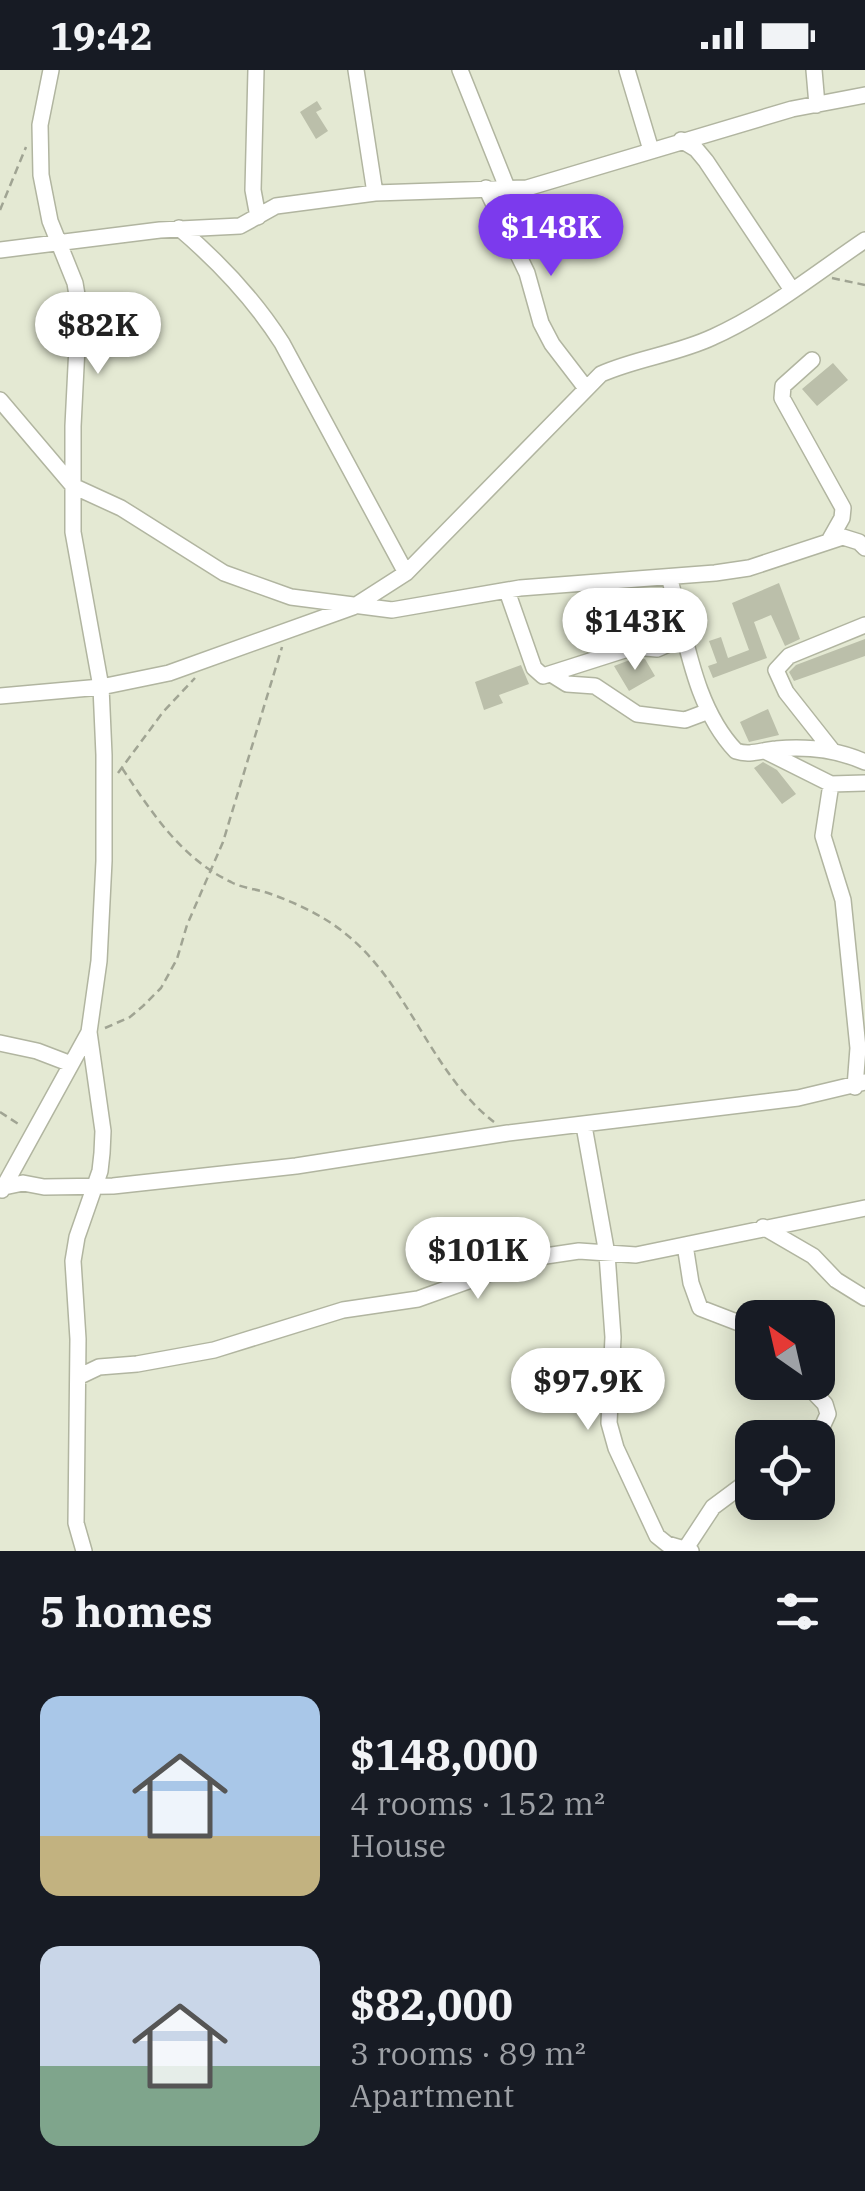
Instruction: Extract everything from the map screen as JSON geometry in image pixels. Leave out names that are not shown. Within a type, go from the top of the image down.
[{"type":"street","points":[[51,70],[40,125],[41,175],[50,220],[75,283],[78,307],[73,532],[101,687],[104,862],[99,961],[89,1032],[103,1131],[100,1171],[77,1236],[73,1261],[78,1376],[76,1523],[84,1551]]},
{"type":"street","points":[[256,70],[253,190],[258,216]]},
{"type":"street","points":[[356,70],[376,193]]},
{"type":"street","points":[[460,70],[508,190]]},
{"type":"street","points":[[627,70],[652,150]]},
{"type":"street","points":[[814,70],[817,105]]},
{"type":"street","points":[[0,250],[179,228],[240,226],[276,206],[376,193],[508,190],[573,175],[681,140],[865,95]]},
{"type":"street","points":[[681,140],[706,161],[792,290]]},
{"type":"street","points":[[486,188],[520,258],[540,323],[585,387]]},
{"type":"street","points":[[179,228],[229,274],[261,311],[406,573]]},
{"type":"street","points":[[0,696],[101,687],[169,674],[352,607],[406,573],[601,374],[708,340],[865,240]]},
{"type":"street","points":[[812,360],[782,386],[782,398],[843,508],[829,541]]},
{"type":"street","points":[[0,400],[73,486],[121,508],[224,573],[291,597],[392,610],[507,591],[749,568],[843,537],[865,548]]},
{"type":"street","points":[[668,576],[709,711],[736,751],[750,754],[831,750],[865,762]]},
{"type":"street","points":[[507,591],[534,668],[543,676],[634,647],[657,650],[686,637]]},
{"type":"street","points":[[831,750],[786,692],[776,670],[789,656],[865,625]]},
{"type":"street","points":[[551,674],[567,684],[595,686],[637,714],[685,720],[709,711]]},
{"type":"street","points":[[765,751],[831,784],[865,783]]},
{"type":"street","points":[[2,1191],[23,1183],[96,1187],[296,1166],[508,1133],[798,1098],[860,1084],[843,900],[824,836],[831,784]]},
{"type":"street","points":[[2,1191],[89,1032]]},
{"type":"street","points":[[0,1043],[70,1064]]},
{"type":"street","points":[[584,1126],[607,1254],[613,1337],[609,1423],[616,1448],[657,1536],[667,1544],[687,1550],[713,1507],[735,1491]]},
{"type":"street","points":[[78,1376],[99,1366],[137,1364],[214,1350],[343,1310],[418,1299],[532,1258],[579,1251],[636,1255],[865,1208]]},
{"type":"street","points":[[763,1227],[813,1256],[836,1280],[865,1298]]},
{"type":"street","points":[[685,1244],[691,1284],[700,1308],[735,1321]]},
{"type":"path","points":[[0,210],[23,152],[40,125]]},
{"type":"path","points":[[811,276],[865,285]]},
{"type":"path","points":[[89,1032],[130,1017],[161,988],[177,959],[269,699],[284,631]]},
{"type":"path","points":[[118,774],[163,712],[215,656]]},
{"type":"path","points":[[122,768],[181,848],[233,884],[306,909],[348,935],[398,996],[466,1095],[508,1133]]},
{"type":"path","points":[[0,1112],[34,1134]]},
{"type":"building","points":[[317,101],[322,109],[316,112],[328,131],[316,139],[300,112]]},
{"type":"building","points":[[833,363],[848,380],[817,406],[802,389]]},
{"type":"building","points":[[779,583],[800,639],[785,646],[771,615],[754,622],[767,658],[713,678],[708,666],[717,663],[709,641],[721,637],[728,658],[749,650],[732,603]]},
{"type":"building","points":[[865,639],[865,656],[794,681],[789,672],[796,665]]},
{"type":"building","points":[[635,658],[645,659],[655,676],[629,691],[614,666]]},
{"type":"building","points":[[521,665],[529,684],[499,695],[503,703],[484,710],[475,682]]},
{"type":"building","points":[[768,709],[779,735],[749,742],[740,722]]},
{"type":"building","points":[[763,762],[777,770],[796,794],[782,804],[754,768]]}]
